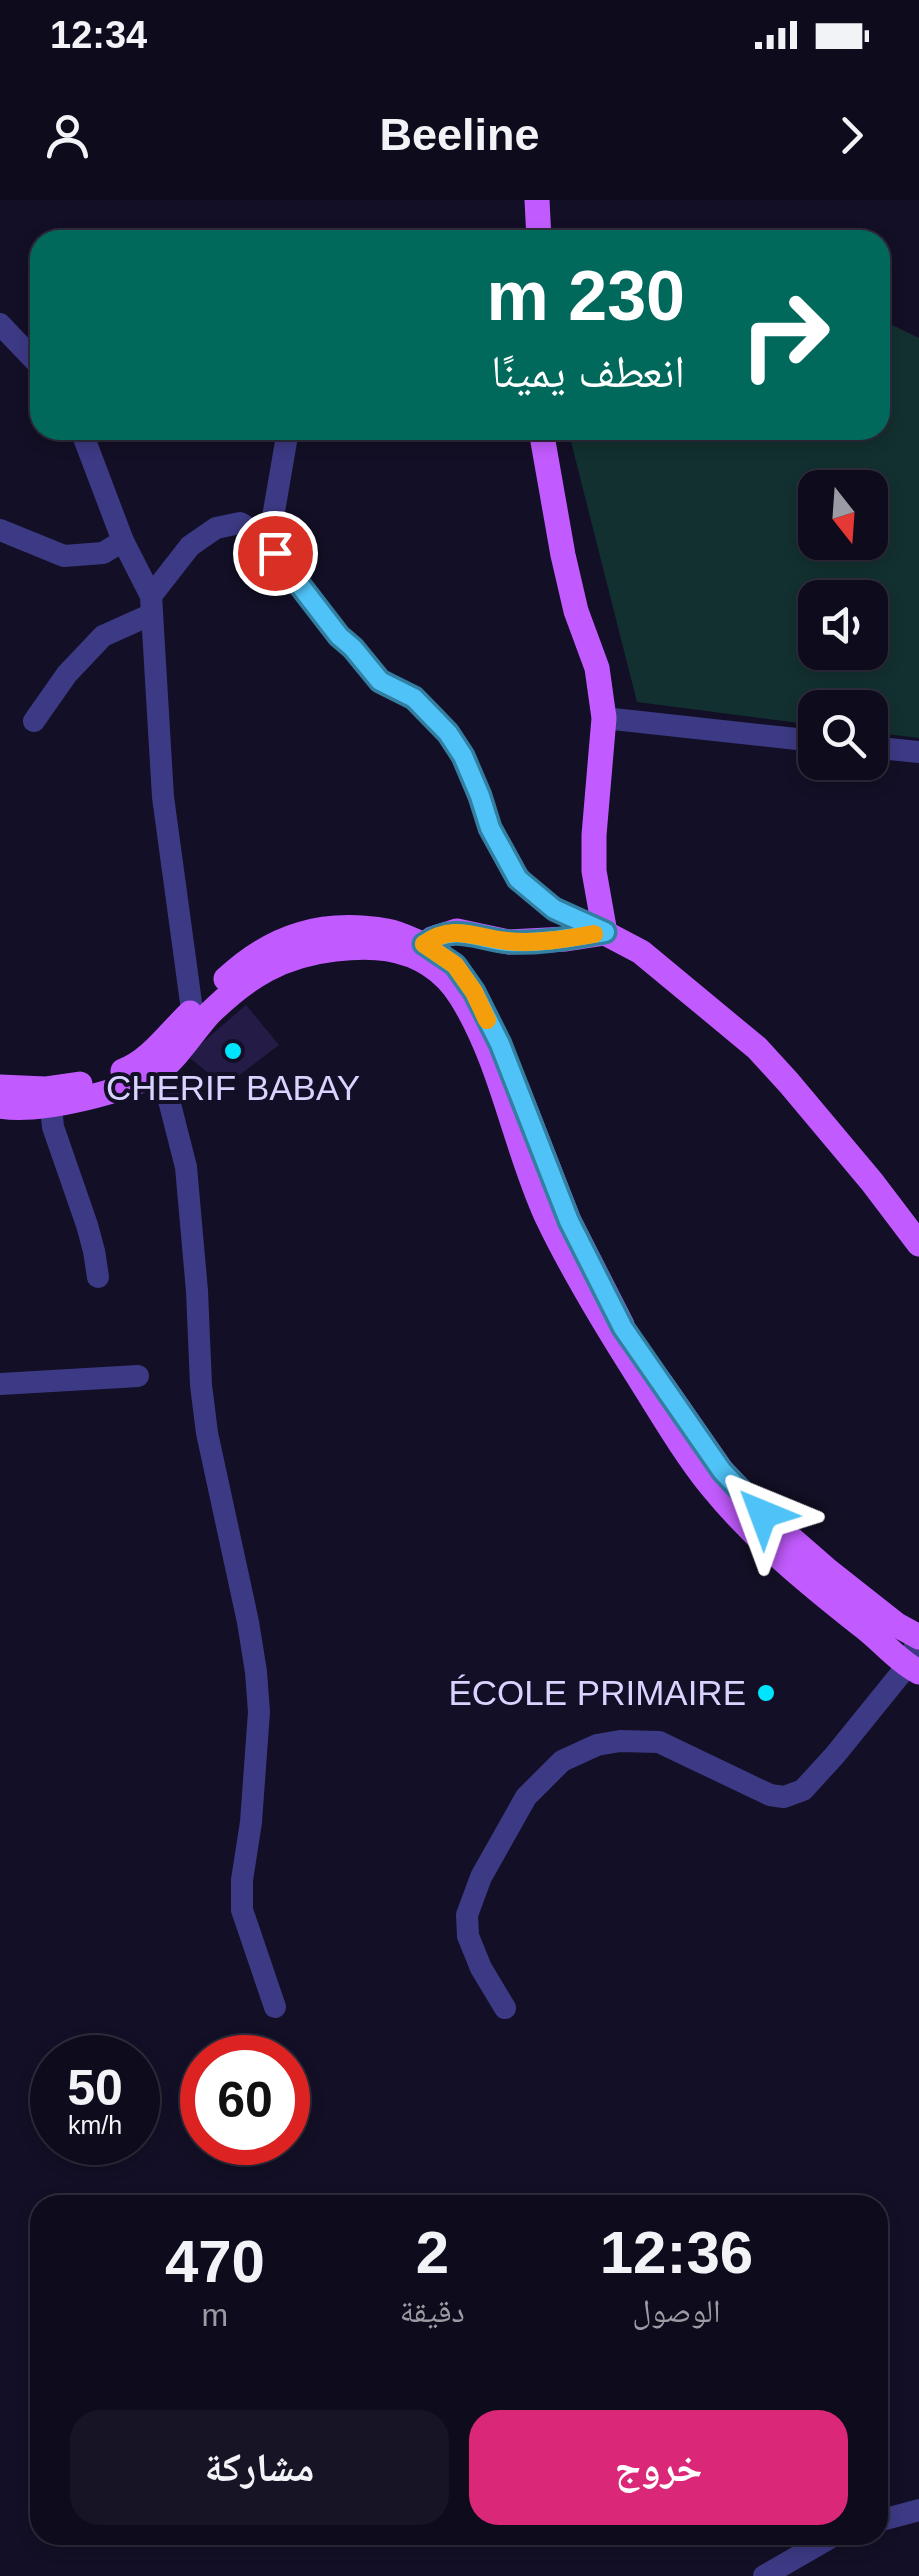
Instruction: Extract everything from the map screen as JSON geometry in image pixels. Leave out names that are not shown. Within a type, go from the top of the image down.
[{"type":"main road","points":[[537,200],[538,230]]},
{"type":"main road","points":[[543,440],[567,574],[597,668],[604,718],[594,871],[605,932]]},
{"type":"main road","points":[[0,1087],[75,1086],[136,1066],[240,966],[274,942],[314,930],[352,928],[390,931],[424,944],[455,965],[474,992],[500,1044],[569,1221],[623,1328],[722,1471],[763,1514],[826,1569],[897,1625],[919,1637]]},
{"type":"main road","points":[[424,944],[457,932],[508,942],[605,932],[641,952],[756,1048],[860,1168],[919,1244]]},
{"type":"main road","points":[[0,1106],[51,1106],[114,1090],[161,1069],[222,1003],[246,982],[283,960],[311,952],[384,948],[413,955],[436,968],[460,995],[488,1051],[545,1212],[584,1290],[665,1420],[712,1487],[765,1544],[913,1670]]},
{"type":"street","points":[[0,324],[30,356]]},
{"type":"street","points":[[85,440],[152,605],[164,797],[192,1010]]},
{"type":"street","points":[[262,536],[272,522],[286,440]]},
{"type":"street","points":[[34,720],[66,674],[103,636],[152,605],[190,546],[216,528],[240,524],[262,536],[339,636],[380,681],[414,698],[448,733],[463,756],[490,828],[518,879],[554,909],[605,932]]},
{"type":"street","points":[[0,530],[64,556],[103,553],[123,540]]},
{"type":"street","points":[[604,718],[798,739]]},
{"type":"street","points":[[888,749],[919,752]]},
{"type":"street","points":[[161,1069],[186,1167],[208,1433],[256,1672],[259,1712],[242,1910],[276,2008]]},
{"type":"street","points":[[51,1106],[58,1143],[91,1238],[98,1277]]},
{"type":"street","points":[[0,1384],[138,1376]]},
{"type":"street","points":[[505,2008],[481,1968],[468,1936],[467,1914],[481,1877],[526,1797],[562,1761],[598,1745],[659,1742],[770,1795],[795,1795],[913,1670],[919,1637]]},
{"type":"street","points":[[888,2518],[919,2510]]},
{"type":"street","points":[[764,2576],[818,2545]]},
{"type":"green space","points":[[890,324],[919,338],[919,738],[888,734],[888,690],[798,690],[798,723],[637,702],[571,440],[890,440]]},
{"type":"building","name":"CHERIF BABAY","points":[[246,1005],[279,1045],[225,1086],[187,1056]]},
{"type":"slow traffic","points":[[487,1020],[455,965],[424,944],[457,932],[508,942],[594,934]]},
{"type":"place","name":"CHERIF BABAY","points":[[233,1051]]},
{"type":"place","name":"ÉCOLE PRIMAIRE","points":[[766,1693]]},
{"type":"route","points":[[275,553],[339,636],[380,681],[414,698],[448,733],[463,756],[490,828],[518,879],[554,909],[605,932],[508,942],[457,932],[424,944],[455,965],[474,992],[500,1044],[569,1221],[623,1328],[722,1471],[763,1514]]}]
